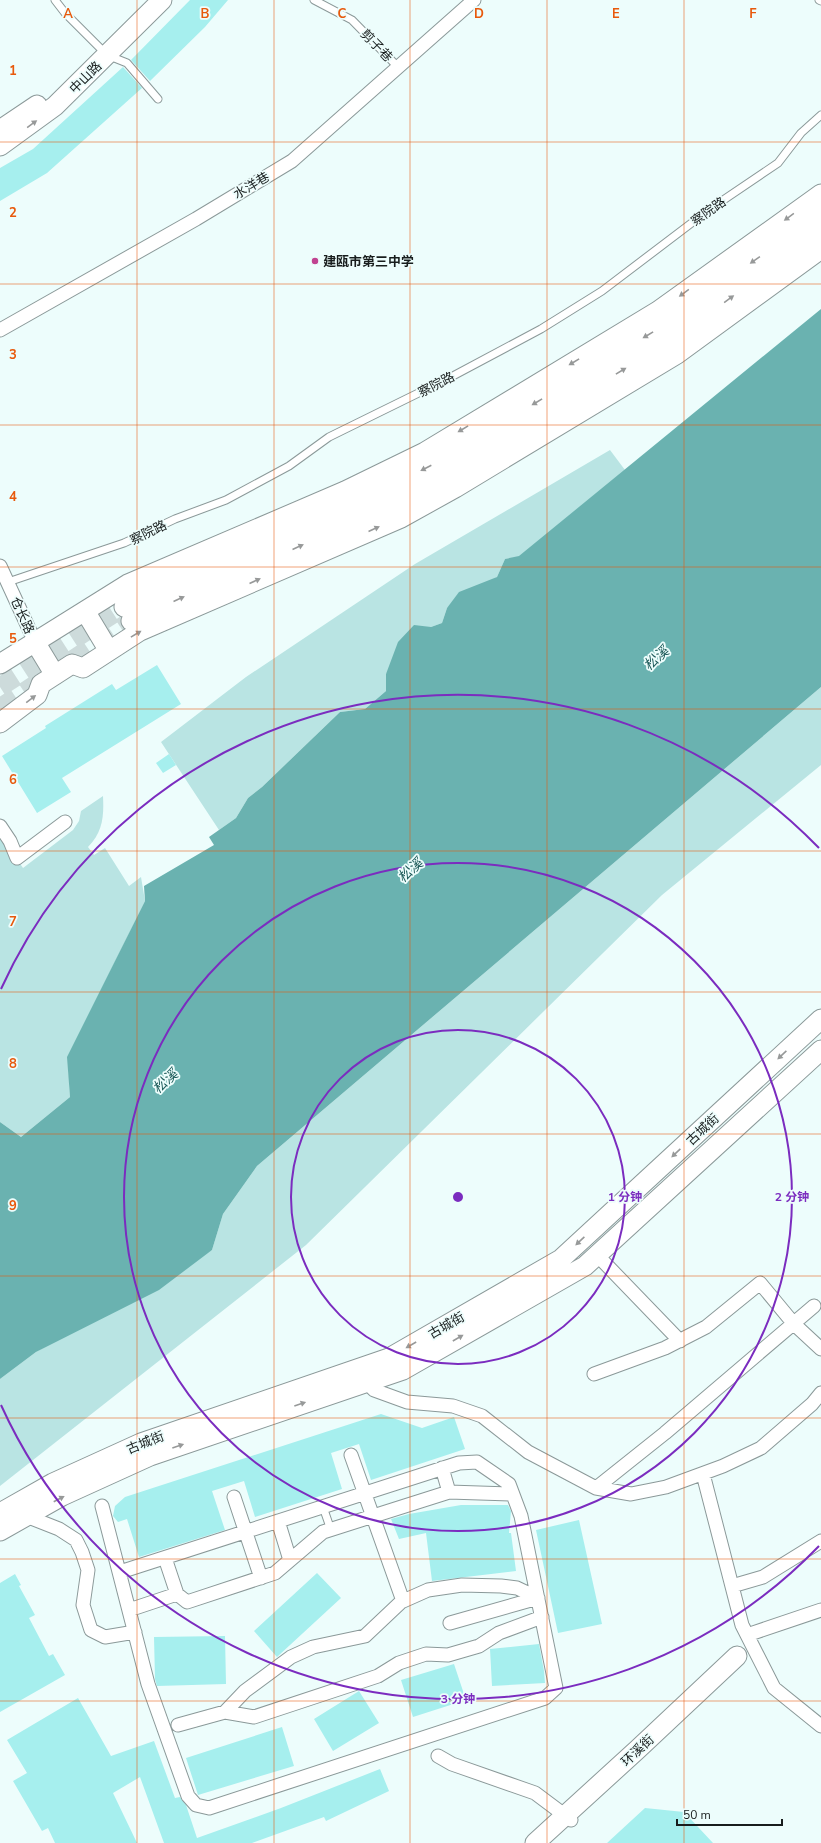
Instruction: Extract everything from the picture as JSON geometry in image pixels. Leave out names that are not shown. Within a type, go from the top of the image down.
[{"type":"main road","name":"中山路","points":[[0,146],[56,106],[146,0]]},
{"type":"main road","name":"中山路","points":[[0,130],[45,100],[162,0]]},
{"type":"main road","points":[[0,664],[128,584],[345,491],[425,452],[658,311],[821,194]]},
{"type":"main road","points":[[821,213],[663,326],[430,466],[350,506],[205,568],[128,614],[391,506],[437,482],[671,341],[821,233]]},
{"type":"main road","points":[[2,717],[37,695],[41,684],[72,664],[83,668],[140,632],[401,518],[455,488],[678,354],[821,249]]},
{"type":"main road","points":[[85,611],[109,651]]},
{"type":"main road","points":[[35,642],[55,675]]},
{"type":"main road","name":"古城街","points":[[0,1531],[62,1496],[150,1456],[403,1370],[585,1266],[597,1256],[817,1040]]},
{"type":"main road","name":"古城街","points":[[0,1513],[53,1483],[141,1443],[389,1358],[561,1259],[817,1040]]},
{"type":"main road","name":"环溪街","points":[[535,1843],[568,1818],[740,1659]]},
{"type":"main road","name":"环溪街","points":[[546,1843],[568,1818]]},
{"type":"street","name":"水洋巷","points":[[0,330],[196,219],[292,161],[474,0]]},
{"type":"street","name":"仓长路","points":[[0,566],[35,642]]},
{"type":"street","points":[[0,826],[10,840],[17,858],[65,822]]},
{"type":"street","points":[[597,1256],[680,1341]]},
{"type":"street","points":[[594,1374],[665,1348],[706,1327],[760,1283],[794,1324],[821,1349]]},
{"type":"street","points":[[596,1488],[665,1433],[814,1306]]},
{"type":"street","points":[[366,1382],[374,1390],[407,1402],[453,1406],[482,1416],[528,1452],[596,1488],[631,1494],[666,1487],[702,1474],[761,1448],[812,1404],[821,1393]]},
{"type":"street","points":[[351,1455],[404,1601]]},
{"type":"street","points":[[102,1506],[148,1684],[188,1796],[196,1805],[209,1808],[545,1698],[556,1688],[521,1516],[509,1484],[477,1462],[459,1463],[442,1468],[120,1572]]},
{"type":"street","points":[[442,1468],[449,1492]]},
{"type":"street","points":[[702,1474],[742,1625],[774,1688],[821,1726]]},
{"type":"street","points":[[166,1558],[176,1594],[187,1602],[275,1574],[323,1532],[449,1492],[512,1494]]},
{"type":"street","points":[[234,1497],[261,1578]]},
{"type":"street","points":[[26,1516],[59,1529],[76,1540],[88,1570],[84,1605],[91,1630],[105,1637],[135,1632]]},
{"type":"street","points":[[278,1521],[290,1560]]},
{"type":"street","points":[[732,1586],[763,1577],[821,1541]]},
{"type":"street","points":[[225,1712],[245,1691],[291,1657],[313,1646],[365,1636],[404,1601],[428,1590],[462,1585],[501,1586],[517,1588],[538,1598]]},
{"type":"street","points":[[129,1610],[176,1594]]},
{"type":"street","points":[[450,1623],[538,1598]]},
{"type":"street","points":[[747,1635],[821,1610]]},
{"type":"street","points":[[178,1725],[225,1712],[254,1716],[378,1676],[399,1663],[426,1654],[448,1655],[480,1646],[499,1633],[542,1617]]},
{"type":"street","points":[[156,1706],[178,1725]]},
{"type":"street","points":[[173,1754],[178,1725]]},
{"type":"street","points":[[438,1756],[452,1764],[535,1793],[568,1818]]},
{"type":"lane","points":[[55,0],[65,13],[103,51],[127,62],[158,99]]},
{"type":"lane","name":"剪子巷","points":[[314,0],[352,20],[398,67]]},
{"type":"lane","name":"察院路","points":[[8,582],[124,544],[175,519],[226,500],[289,466],[329,437],[451,377],[540,329],[602,292],[710,209],[778,163],[801,133],[821,115]]},
{"type":"lane","points":[[323,1506],[331,1530]]},
{"type":"shaded area","points":[[610,450],[625,470],[519,557],[505,559],[497,577],[447,608],[442,623],[431,627],[386,674],[386,691],[365,709],[340,712],[262,787],[248,798],[236,818],[219,830],[161,742],[246,677],[415,564]]},
{"type":"shaded area","points":[[821,687],[821,765],[662,895],[306,1245],[0,1486],[0,1379],[36,1352],[212,1250],[223,1214],[257,1166]]},
{"type":"shaded area","points":[[103,796],[103,817],[100,830],[88,847],[94,855],[105,848],[129,886],[141,877],[145,901],[68,1057],[70,1097],[21,1137],[0,1122],[0,834],[23,868],[73,830],[79,821],[81,811]]},
{"type":"water","name":"松溪","points":[[821,309],[821,687],[257,1166],[223,1214],[212,1250],[159,1290],[36,1352],[0,1379],[0,1122],[21,1137],[70,1097],[67,1057],[145,901],[144,886],[214,845],[209,837],[236,818],[248,798],[262,787],[340,712],[365,709],[386,691],[386,674],[398,642],[414,625],[431,627],[442,623],[447,608],[459,592],[497,577],[505,559],[519,556]]},
{"type":"building","points":[[190,0],[228,0],[205,27],[150,81],[131,60]]},
{"type":"building","points":[[123,67],[142,88],[47,173],[0,201],[0,168],[33,149]]},
{"type":"building","points":[[157,665],[181,704],[62,778],[71,792],[37,813],[2,756],[46,728],[45,726],[112,684],[116,690]]},
{"type":"building","points":[[169,754],[176,765],[163,773],[156,763]]},
{"type":"building","points":[[381,1414],[422,1428],[454,1417],[465,1449],[371,1480],[359,1444],[331,1453],[342,1489],[255,1517],[244,1481],[212,1491],[225,1530],[139,1557],[127,1519],[118,1522],[113,1516],[115,1506],[125,1497]]},
{"type":"building","points":[[461,1505],[508,1505],[511,1511],[509,1533],[511,1533],[516,1571],[432,1581],[426,1533],[399,1539],[391,1519],[409,1514]]},
{"type":"building","points":[[579,1520],[602,1624],[558,1633],[536,1530]]},
{"type":"building","points":[[317,1573],[341,1598],[277,1657],[254,1631]]},
{"type":"building","points":[[15,1574],[21,1585],[19,1586],[35,1615],[29,1618],[49,1656],[53,1654],[65,1675],[0,1712],[0,1583]]},
{"type":"building","points":[[225,1636],[226,1684],[157,1686],[155,1679],[154,1637]]},
{"type":"building","points":[[539,1644],[545,1683],[492,1686],[490,1649]]},
{"type":"building","points":[[454,1664],[466,1700],[413,1717],[401,1680]]},
{"type":"building","points":[[359,1691],[379,1723],[333,1751],[314,1719]]},
{"type":"building","points":[[78,1698],[111,1756],[154,1741],[175,1798],[180,1797],[186,1805],[197,1838],[281,1808],[380,1769],[389,1791],[326,1821],[324,1817],[252,1843],[164,1843],[140,1777],[113,1793],[137,1843],[55,1843],[48,1828],[42,1831],[13,1781],[27,1773],[7,1740]]},
{"type":"building","points":[[282,1727],[294,1766],[198,1795],[186,1758]]},
{"type":"building","points":[[645,1808],[684,1812],[713,1843],[607,1843]]},
{"type":"tunnel","points":[[0,687],[124,607]]},
{"type":"tunnel","points":[[0,708],[131,621]]},
{"type":"place","name":"建瓯市第三中学","points":[[315,261]]}]
